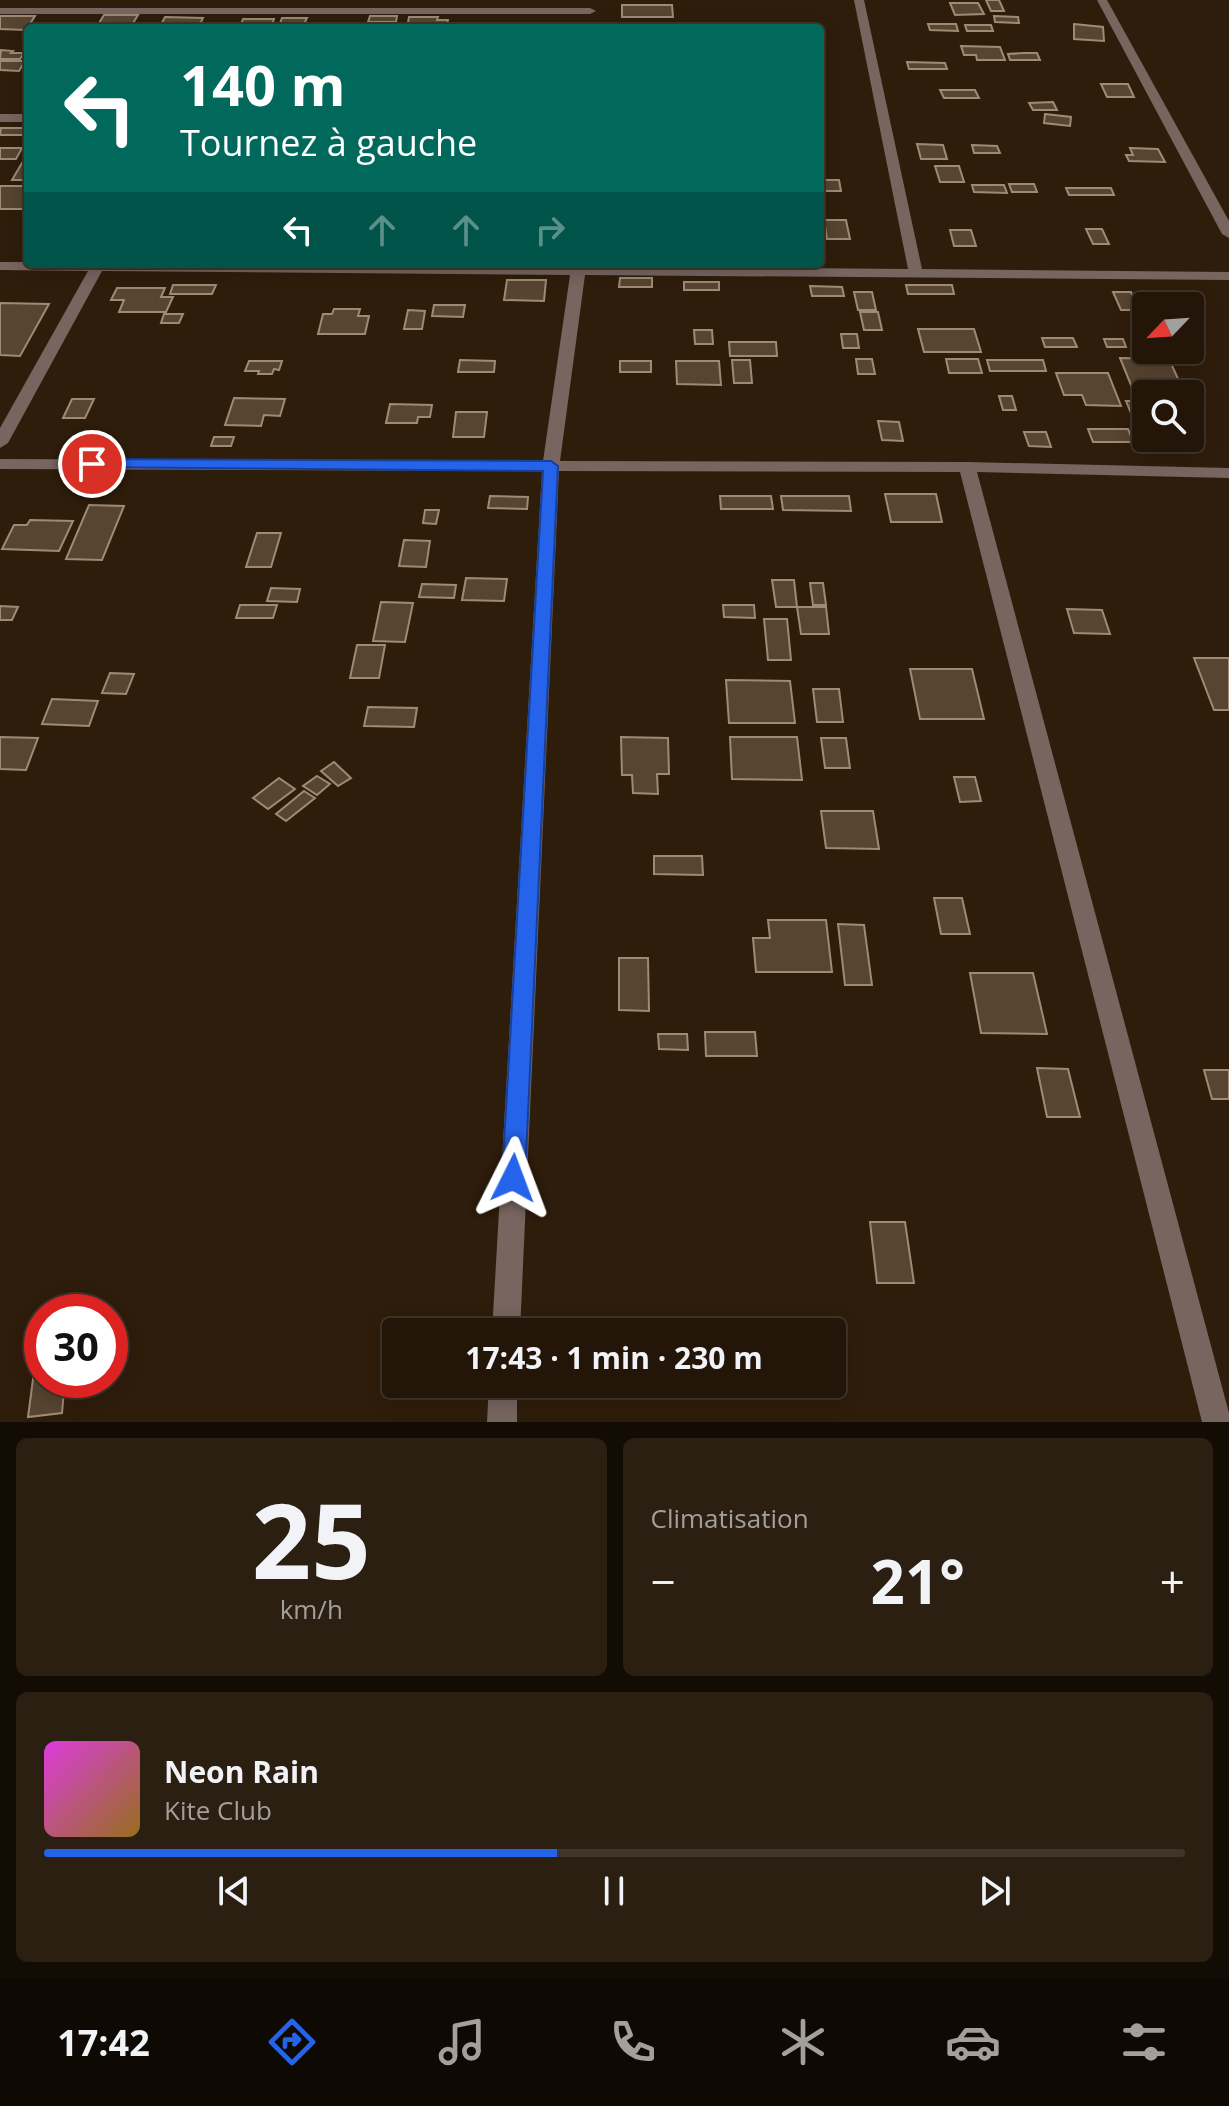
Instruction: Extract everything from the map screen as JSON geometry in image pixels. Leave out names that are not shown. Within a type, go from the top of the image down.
[{"type":"street","points":[[859,0],[916,273]]},
{"type":"street","points":[[1102,0],[1229,234]]},
{"type":"street","points":[[216,24],[225,5]]},
{"type":"street","points":[[0,11],[225,5],[591,6]]},
{"type":"street","points":[[0,118],[24,118]]},
{"type":"street","points":[[0,266],[24,266]]},
{"type":"street","points":[[0,443],[98,268]]},
{"type":"street","points":[[507,1318],[551,466],[579,268]]},
{"type":"street","points":[[635,268],[1229,276]]},
{"type":"street","points":[[0,464],[967,467],[1229,473]]},
{"type":"street","points":[[967,467],[1217,1422]]},
{"type":"street","points":[[502,1422],[503,1398]]},
{"type":"building","points":[[986,0],[999,0],[1004,11],[991,11]]},
{"type":"building","points":[[950,3],[978,3],[984,14],[955,15]]},
{"type":"building","points":[[622,5],[672,5],[673,17],[622,17]]},
{"type":"building","points":[[104,15],[138,15],[132,24],[98,24]]},
{"type":"building","points":[[0,16],[35,16],[30,24],[24,24],[24,30],[0,29]]},
{"type":"building","points":[[370,16],[397,16],[396,22],[368,22]]},
{"type":"building","points":[[994,16],[1018,17],[1019,23],[995,22]]},
{"type":"building","points":[[165,17],[203,18],[200,24],[161,24]]},
{"type":"building","points":[[409,17],[448,20],[447,24],[408,24]]},
{"type":"building","points":[[282,18],[307,18],[304,24],[280,24]]},
{"type":"building","points":[[243,19],[274,19],[272,24],[241,24]]},
{"type":"building","points":[[928,24],[956,24],[958,31],[930,30]]},
{"type":"building","points":[[1074,24],[1103,27],[1104,41],[1074,39]]},
{"type":"building","points":[[965,25],[991,25],[993,31],[967,31]]},
{"type":"building","points":[[961,46],[1000,47],[1005,60],[977,60],[976,55],[964,55]]},
{"type":"building","points":[[1,50],[13,51],[11,53],[24,53],[20,59],[0,59]]},
{"type":"building","points":[[1037,53],[1040,60],[1010,60],[1008,54]]},
{"type":"building","points":[[0,61],[24,61],[19,71],[0,70]]},
{"type":"building","points":[[907,62],[945,63],[947,69],[909,69]]},
{"type":"building","points":[[1101,84],[1128,84],[1134,97],[1107,97]]},
{"type":"building","points":[[940,90],[975,90],[979,98],[944,98]]},
{"type":"building","points":[[1053,102],[1057,110],[1033,110],[1029,103]]},
{"type":"building","points":[[1045,114],[1071,117],[1070,126],[1044,123]]},
{"type":"building","points":[[1,128],[24,128],[24,135],[0,135]]},
{"type":"building","points":[[917,144],[943,145],[947,159],[921,159]]},
{"type":"building","points":[[972,145],[997,146],[1000,153],[974,153]]},
{"type":"building","points":[[0,148],[22,148],[16,159],[0,159]]},
{"type":"building","points":[[1130,148],[1158,149],[1165,162],[1129,161],[1126,155],[1133,155]]},
{"type":"building","points":[[22,163],[24,163],[24,180],[12,180]]},
{"type":"building","points":[[935,166],[959,166],[964,182],[940,182]]},
{"type":"building","points":[[824,180],[839,180],[841,191],[824,191]]},
{"type":"building","points":[[1009,184],[1034,184],[1037,192],[1012,192]]},
{"type":"building","points":[[972,185],[1004,185],[1007,193],[974,192]]},
{"type":"building","points":[[0,186],[24,186],[24,209],[0,209]]},
{"type":"building","points":[[1066,188],[1111,188],[1114,195],[1069,195]]},
{"type":"building","points":[[824,220],[846,220],[850,239],[827,239]]},
{"type":"building","points":[[1086,229],[1102,229],[1109,244],[1093,244]]},
{"type":"building","points":[[950,230],[971,230],[976,246],[954,246]]},
{"type":"building","points":[[620,278],[652,278],[652,287],[619,287]]},
{"type":"building","points":[[507,280],[546,280],[544,301],[504,300]]},
{"type":"building","points":[[684,282],[719,282],[719,290],[684,290]]},
{"type":"building","points":[[173,285],[216,285],[212,294],[170,294]]},
{"type":"building","points":[[906,285],[952,285],[954,294],[908,294]]},
{"type":"building","points":[[810,286],[842,287],[844,296],[812,296]]},
{"type":"building","points":[[117,288],[165,288],[161,297],[173,297],[166,312],[119,312],[124,300],[111,300]]},
{"type":"building","points":[[854,292],[872,292],[876,310],[858,310]]},
{"type":"building","points":[[1113,292],[1131,292],[1132,310],[1121,310]]},
{"type":"building","points":[[0,303],[49,304],[20,356],[0,355]]},
{"type":"building","points":[[434,305],[465,305],[463,317],[432,316]]},
{"type":"building","points":[[334,309],[360,309],[358,316],[369,316],[365,334],[318,334],[323,314],[332,314]]},
{"type":"building","points":[[408,310],[425,311],[422,329],[404,329]]},
{"type":"building","points":[[860,312],[878,312],[882,330],[864,330]]},
{"type":"building","points":[[164,314],[183,314],[179,323],[161,323]]},
{"type":"building","points":[[918,329],[974,329],[981,352],[924,352]]},
{"type":"building","points":[[694,330],[712,330],[713,344],[695,344]]},
{"type":"building","points":[[841,334],[857,334],[859,348],[843,348]]},
{"type":"building","points":[[1042,338],[1073,338],[1077,347],[1045,347]]},
{"type":"building","points":[[1104,339],[1123,339],[1126,347],[1107,347]]},
{"type":"building","points":[[729,342],[776,342],[777,356],[730,356]]},
{"type":"building","points":[[1120,358],[1132,358],[1132,364],[1171,364],[1179,380],[1132,380],[1132,388]]},
{"type":"building","points":[[856,359],[872,359],[875,374],[858,374]]},
{"type":"building","points":[[946,359],[978,359],[982,373],[949,373]]},
{"type":"building","points":[[460,360],[495,361],[494,372],[458,372]]},
{"type":"building","points":[[732,360],[750,360],[752,383],[734,383]]},
{"type":"building","points":[[987,360],[1043,360],[1046,371],[990,371]]},
{"type":"building","points":[[249,361],[282,361],[279,370],[274,369],[272,374],[258,374],[259,371],[245,371]]},
{"type":"building","points":[[620,361],[651,361],[651,372],[620,372]]},
{"type":"building","points":[[676,361],[719,361],[721,385],[677,384]]},
{"type":"building","points":[[1056,373],[1108,373],[1121,406],[1086,405],[1082,395],[1064,395]]},
{"type":"building","points":[[999,396],[1012,396],[1016,410],[1003,410]]},
{"type":"building","points":[[234,398],[285,399],[280,416],[264,415],[261,426],[225,425]]},
{"type":"building","points":[[72,399],[94,399],[85,418],[63,418]]},
{"type":"building","points":[[1126,401],[1132,401],[1132,416]]},
{"type":"building","points":[[390,404],[432,405],[430,417],[418,417],[417,423],[386,423]]},
{"type":"building","points":[[456,412],[487,412],[484,437],[453,437]]},
{"type":"building","points":[[878,421],[899,422],[903,441],[882,440]]},
{"type":"building","points":[[1088,429],[1128,429],[1132,439],[1132,442],[1093,442]]},
{"type":"building","points":[[1024,432],[1046,432],[1051,447],[1029,446]]},
{"type":"building","points":[[214,437],[234,437],[231,446],[211,446]]},
{"type":"building","points":[[885,494],[936,494],[942,522],[891,522]]},
{"type":"building","points":[[490,496],[528,497],[527,509],[488,508]]},
{"type":"building","points":[[720,496],[771,496],[773,509],[721,509]]},
{"type":"building","points":[[781,496],[849,496],[851,511],[783,510]]},
{"type":"building","points":[[89,505],[124,506],[102,560],[66,559]]},
{"type":"building","points":[[425,510],[439,510],[436,524],[423,523]]},
{"type":"building","points":[[30,520],[73,521],[59,551],[2,549],[14,525],[27,525]]},
{"type":"building","points":[[257,533],[281,533],[271,567],[246,567]]},
{"type":"building","points":[[404,540],[430,541],[426,567],[399,566]]},
{"type":"building","points":[[466,578],[507,579],[504,601],[462,600]]},
{"type":"building","points":[[772,580],[794,580],[797,607],[776,607]]},
{"type":"building","points":[[810,583],[823,583],[826,605],[813,605]]},
{"type":"building","points":[[422,584],[456,585],[454,598],[419,597]]},
{"type":"building","points":[[271,588],[300,589],[297,602],[267,601]]},
{"type":"building","points":[[381,602],[413,603],[405,642],[373,641]]},
{"type":"building","points":[[240,605],[277,605],[273,618],[236,618]]},
{"type":"building","points":[[723,605],[754,605],[755,618],[724,617]]},
{"type":"building","points":[[0,606],[18,607],[12,620],[0,620]]},
{"type":"building","points":[[797,607],[826,607],[829,634],[801,634]]},
{"type":"building","points":[[1067,609],[1102,610],[1110,634],[1074,633]]},
{"type":"building","points":[[764,619],[787,619],[791,660],[768,660]]},
{"type":"building","points":[[357,645],[385,645],[379,678],[350,678]]},
{"type":"building","points":[[1194,658],[1229,658],[1229,710],[1214,710]]},
{"type":"building","points":[[910,669],[972,669],[984,719],[920,719]]},
{"type":"building","points":[[110,673],[134,674],[126,694],[102,693]]},
{"type":"building","points":[[726,680],[790,681],[795,723],[729,723]]},
{"type":"building","points":[[813,689],[839,689],[843,722],[817,722]]},
{"type":"building","points":[[52,699],[98,701],[89,726],[42,724]]},
{"type":"building","points":[[368,707],[417,708],[414,727],[364,726]]},
{"type":"building","points":[[0,737],[38,738],[26,770],[0,769]]},
{"type":"building","points":[[621,737],[668,738],[669,774],[657,774],[658,794],[633,793],[632,775],[622,775]]},
{"type":"building","points":[[730,737],[797,737],[802,780],[732,779]]},
{"type":"building","points":[[821,738],[846,738],[850,768],[825,768]]},
{"type":"building","points":[[334,762],[351,778],[338,786],[321,771]]},
{"type":"building","points":[[317,776],[330,784],[317,795],[303,786]]},
{"type":"building","points":[[954,777],[975,777],[981,801],[960,802]]},
{"type":"building","points":[[279,778],[295,789],[268,809],[253,798]]},
{"type":"building","points":[[304,791],[315,798],[286,821],[276,814]]},
{"type":"building","points":[[821,811],[873,811],[879,849],[826,848]]},
{"type":"building","points":[[654,856],[702,856],[703,875],[654,874]]},
{"type":"building","points":[[934,898],[962,898],[970,934],[941,934]]},
{"type":"building","points":[[768,920],[826,920],[832,972],[756,972],[753,938],[770,938]]},
{"type":"building","points":[[838,924],[864,925],[872,985],[845,985]]},
{"type":"building","points":[[619,958],[648,958],[649,1011],[619,1010]]},
{"type":"building","points":[[970,973],[1033,973],[1047,1034],[981,1033]]},
{"type":"building","points":[[705,1032],[755,1032],[757,1056],[706,1056]]},
{"type":"building","points":[[658,1034],[687,1034],[688,1050],[659,1049]]},
{"type":"building","points":[[1037,1068],[1068,1069],[1080,1117],[1047,1117]]},
{"type":"building","points":[[1204,1070],[1229,1070],[1229,1099],[1212,1099]]},
{"type":"building","points":[[870,1222],[905,1222],[914,1283],[877,1283]]},
{"type":"building","points":[[31,1398],[63,1398],[62,1413],[28,1417]]},
{"type":"route","points":[[92,464],[551,466],[513,1178]]}]
